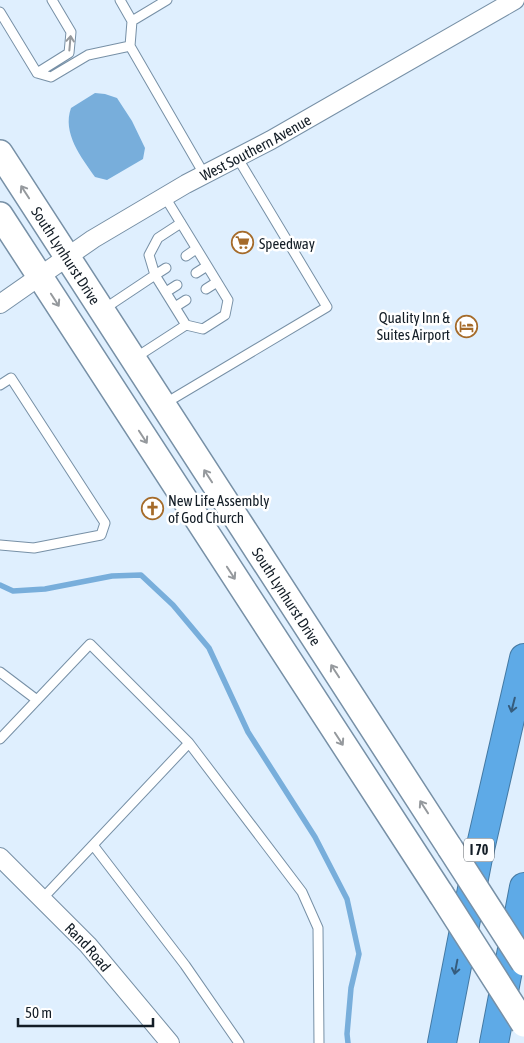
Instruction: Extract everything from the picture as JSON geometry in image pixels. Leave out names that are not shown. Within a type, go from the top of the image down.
[{"type":"highway","name":"I 70","points":[[442,1043],[478,858],[524,658]]},
{"type":"highway","points":[[494,1043],[524,888]]},
{"type":"main road","name":"South Lynhurst Drive","points":[[0,153],[524,963]]},
{"type":"main road","points":[[0,215],[524,1024]]},
{"type":"street","name":"West Southern Avenue","points":[[0,304],[67,257],[165,197],[204,174],[237,158],[510,1]]},
{"type":"street","name":"Rand Road","points":[[0,857],[43,898],[102,961],[170,1043]]},
{"type":"lane","points":[[37,73],[69,53],[71,32],[52,0]]},
{"type":"lane","points":[[120,0],[132,20],[130,46],[204,174]]},
{"type":"lane","points":[[132,20],[167,0]]},
{"type":"lane","points":[[0,12],[37,73],[51,77],[88,55],[130,46]]},
{"type":"lane","points":[[162,406],[328,307],[237,158]]},
{"type":"lane","points":[[165,197],[181,223],[196,249],[228,300],[226,315],[202,329],[186,325],[155,275],[149,255],[158,238],[181,223]]},
{"type":"lane","points":[[186,256],[196,249]]},
{"type":"lane","points":[[196,273],[207,266]]},
{"type":"lane","points":[[102,311],[166,268]]},
{"type":"lane","points":[[206,289],[217,282]]},
{"type":"lane","points":[[166,292],[177,285]]},
{"type":"lane","points":[[175,307],[186,300]]},
{"type":"lane","points":[[133,359],[186,325]]},
{"type":"lane","points":[[0,385],[11,378],[105,523],[101,535],[34,548],[0,545]]},
{"type":"lane","points":[[0,739],[90,644],[189,743],[302,892],[318,928],[319,1043]]},
{"type":"lane","points":[[0,672],[37,700]]},
{"type":"lane","points":[[43,898],[189,743]]},
{"type":"lane","points":[[93,845],[185,965],[239,1043]]},
{"type":"water","points":[[95,93],[117,98],[132,121],[145,148],[143,159],[107,180],[95,177],[74,144],[69,127],[71,108]]},
{"type":"waterway","points":[[0,585],[13,591],[45,589],[112,576],[141,575],[173,605],[209,648],[248,732],[315,837],[347,899],[359,954],[351,988],[348,1043]]},
{"type":"place","name":"Speedway","points":[[243,243]]},
{"type":"place","name":"Quality Inn & Suites Airport","points":[[466,326]]},
{"type":"place","name":"New Life Assembly of God Church","points":[[152,509]]}]
